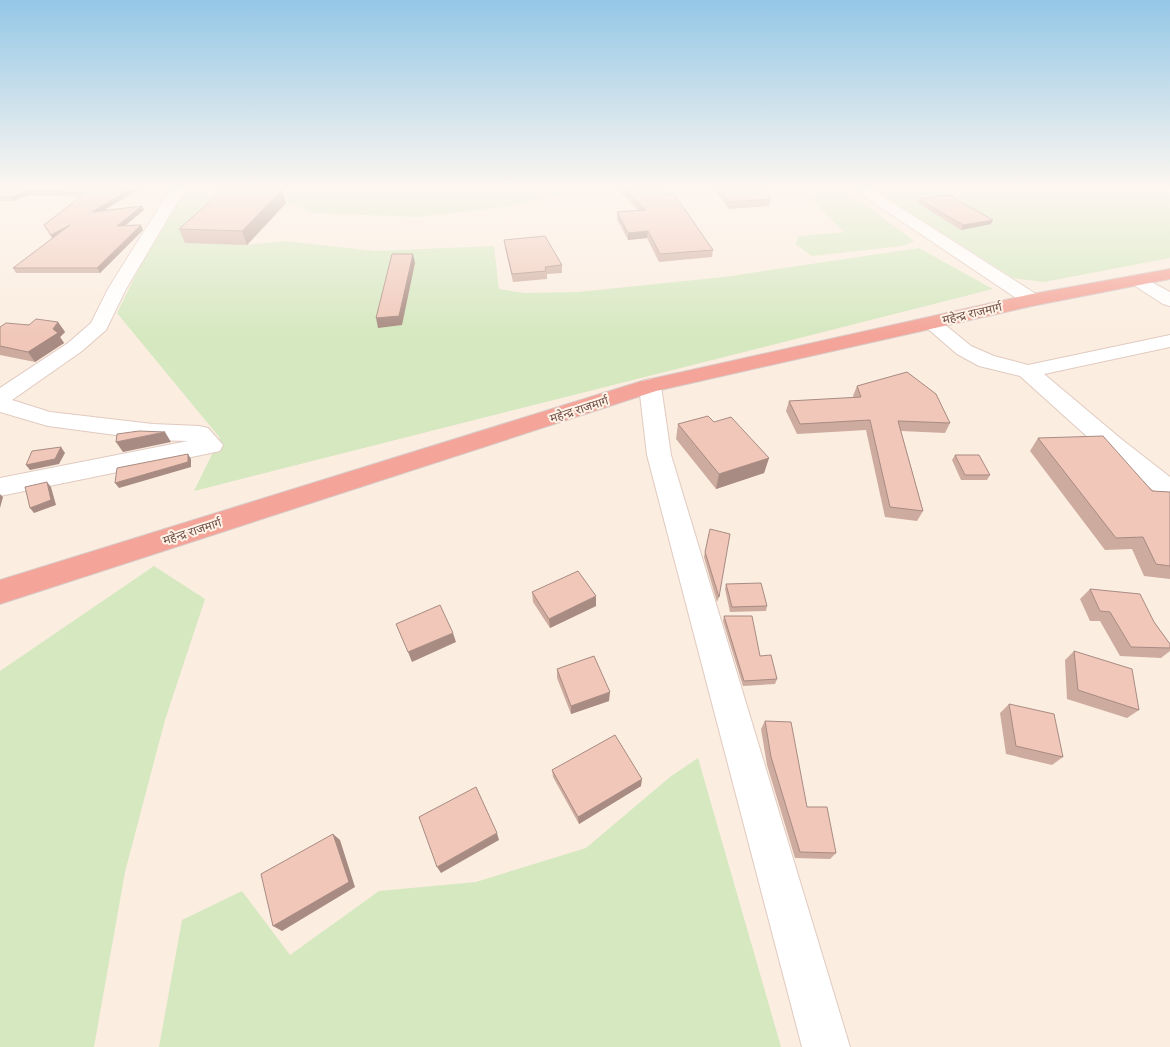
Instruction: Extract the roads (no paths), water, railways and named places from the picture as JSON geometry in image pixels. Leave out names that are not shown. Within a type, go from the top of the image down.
[{"type":"highway","name":"महेन्द्र राजमार्ग","points":[[0,592],[650,386],[1032,300],[1170,274]]},
{"type":"street","points":[[0,398],[75,347],[99,326],[116,289],[149,237]]},
{"type":"street","points":[[934,237],[1032,300]]},
{"type":"street","points":[[1138,280],[1170,300]]},
{"type":"street","points":[[931,323],[964,350],[987,361],[1028,371],[1170,341]]},
{"type":"street","points":[[1028,371],[1111,444],[1162,484],[1170,487]]},
{"type":"street","points":[[650,386],[659,455],[826,1047]]},
{"type":"street","points":[[0,404],[48,419],[153,432],[199,434],[211,445],[0,487]]}]
